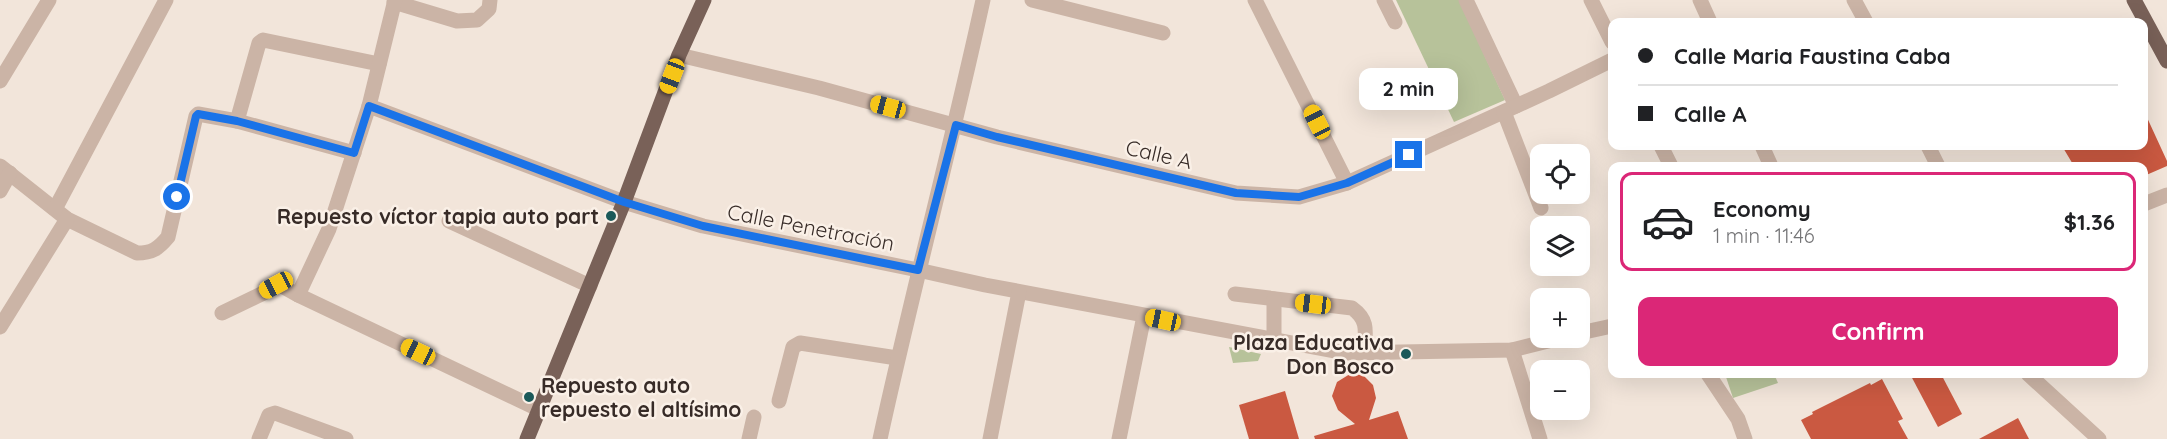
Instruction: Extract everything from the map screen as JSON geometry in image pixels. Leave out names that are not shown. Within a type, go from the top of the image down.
[{"type":"main road","points":[[527,439],[704,0]]},
{"type":"main road","points":[[2134,0],[2144,18]]},
{"type":"main road","points":[[2148,26],[2167,61]]},
{"type":"street","points":[[0,81],[49,0]]},
{"type":"street","points":[[55,209],[166,0]]},
{"type":"street","points":[[298,295],[330,229],[369,106],[394,1],[457,21],[477,21],[489,9],[490,0]]},
{"type":"street","points":[[880,439],[897,358],[956,125],[984,0]]},
{"type":"street","points":[[1032,0],[1163,33]]},
{"type":"street","points":[[1255,0],[1347,183]]},
{"type":"street","points":[[1384,0],[1395,22]]},
{"type":"street","points":[[1466,0],[1510,109],[1541,208]]},
{"type":"street","points":[[1591,0],[1608,34]]},
{"type":"street","points":[[1700,0],[1708,18]]},
{"type":"street","points":[[1854,0],[1864,18]]},
{"type":"street","points":[[237,121],[259,43],[263,40],[379,64]]},
{"type":"street","name":"Calle A","points":[[680,55],[819,88],[997,137],[1236,193],[1299,197],[1347,183],[1608,62]]},
{"type":"street","name":"Calle Penetración","points":[[369,106],[624,202],[703,226],[1019,292],[1345,353],[1512,350],[1530,346]]},
{"type":"street","points":[[0,191],[5,170],[67,219],[136,254],[148,253],[159,248],[168,237],[196,116],[201,114],[237,121],[354,153]]},
{"type":"street","points":[[2148,202],[2167,195]]},
{"type":"street","points":[[0,327],[67,219]]},
{"type":"street","points":[[449,221],[590,286]]},
{"type":"street","points":[[222,314],[276,285],[283,286],[538,409]]},
{"type":"street","points":[[990,439],[1019,292]]},
{"type":"street","points":[[1234,294],[1352,308],[1365,322],[1364,353]]},
{"type":"street","points":[[1274,299],[1274,341]]},
{"type":"street","points":[[1119,439],[1144,316]]},
{"type":"street","points":[[1590,331],[1608,328]]},
{"type":"street","points":[[779,401],[793,347],[800,343],[897,358]]},
{"type":"street","points":[[1512,350],[1540,439]]},
{"type":"street","points":[[1711,378],[1738,419],[1745,439]]},
{"type":"street","points":[[2032,378],[2099,439]]},
{"type":"street","points":[[259,439],[269,415],[274,413],[346,439]]},
{"type":"street","points":[[748,439],[754,417]]},
{"type":"green space","points":[[1396,0],[1459,0],[1505,100],[1454,122]]},
{"type":"green space","points":[[1229,347],[1261,354],[1258,361],[1233,363]]},
{"type":"green space","points":[[1726,378],[1776,378],[1778,383],[1733,398]]},
{"type":"building","points":[[2148,120],[2167,161],[2167,166],[2148,174],[2148,162],[2072,162],[2064,150],[2148,150]]},
{"type":"building","points":[[1350,374],[1363,375],[1373,385],[1376,398],[1369,420],[1398,411],[1408,439],[1315,439],[1314,436],[1355,424],[1338,410],[1332,396],[1337,382]]},
{"type":"building","points":[[1912,378],[1943,378],[1962,414],[1938,427]]},
{"type":"building","points":[[1882,379],[1903,419],[1898,421],[1908,439],[1811,439],[1801,420],[1813,414],[1812,412]]},
{"type":"building","points":[[1285,391],[1299,439],[1249,439],[1239,405]]},
{"type":"building","points":[[2018,418],[2029,439],[1979,439]]},
{"type":"place","name":"Repuesto víctor tapia auto part","points":[[611,216]]},
{"type":"place","name":"Plaza Educativa Don Bosco","points":[[1406,354]]},
{"type":"place","name":"Repuesto auto repuesto el altísimo","points":[[529,397]]},
{"type":"route","points":[[177,197],[198,114],[237,121],[354,153],[369,106],[624,202],[703,226],[918,270],[956,125],[997,137],[1236,193],[1299,197],[1347,183],[1409,155]]}]
